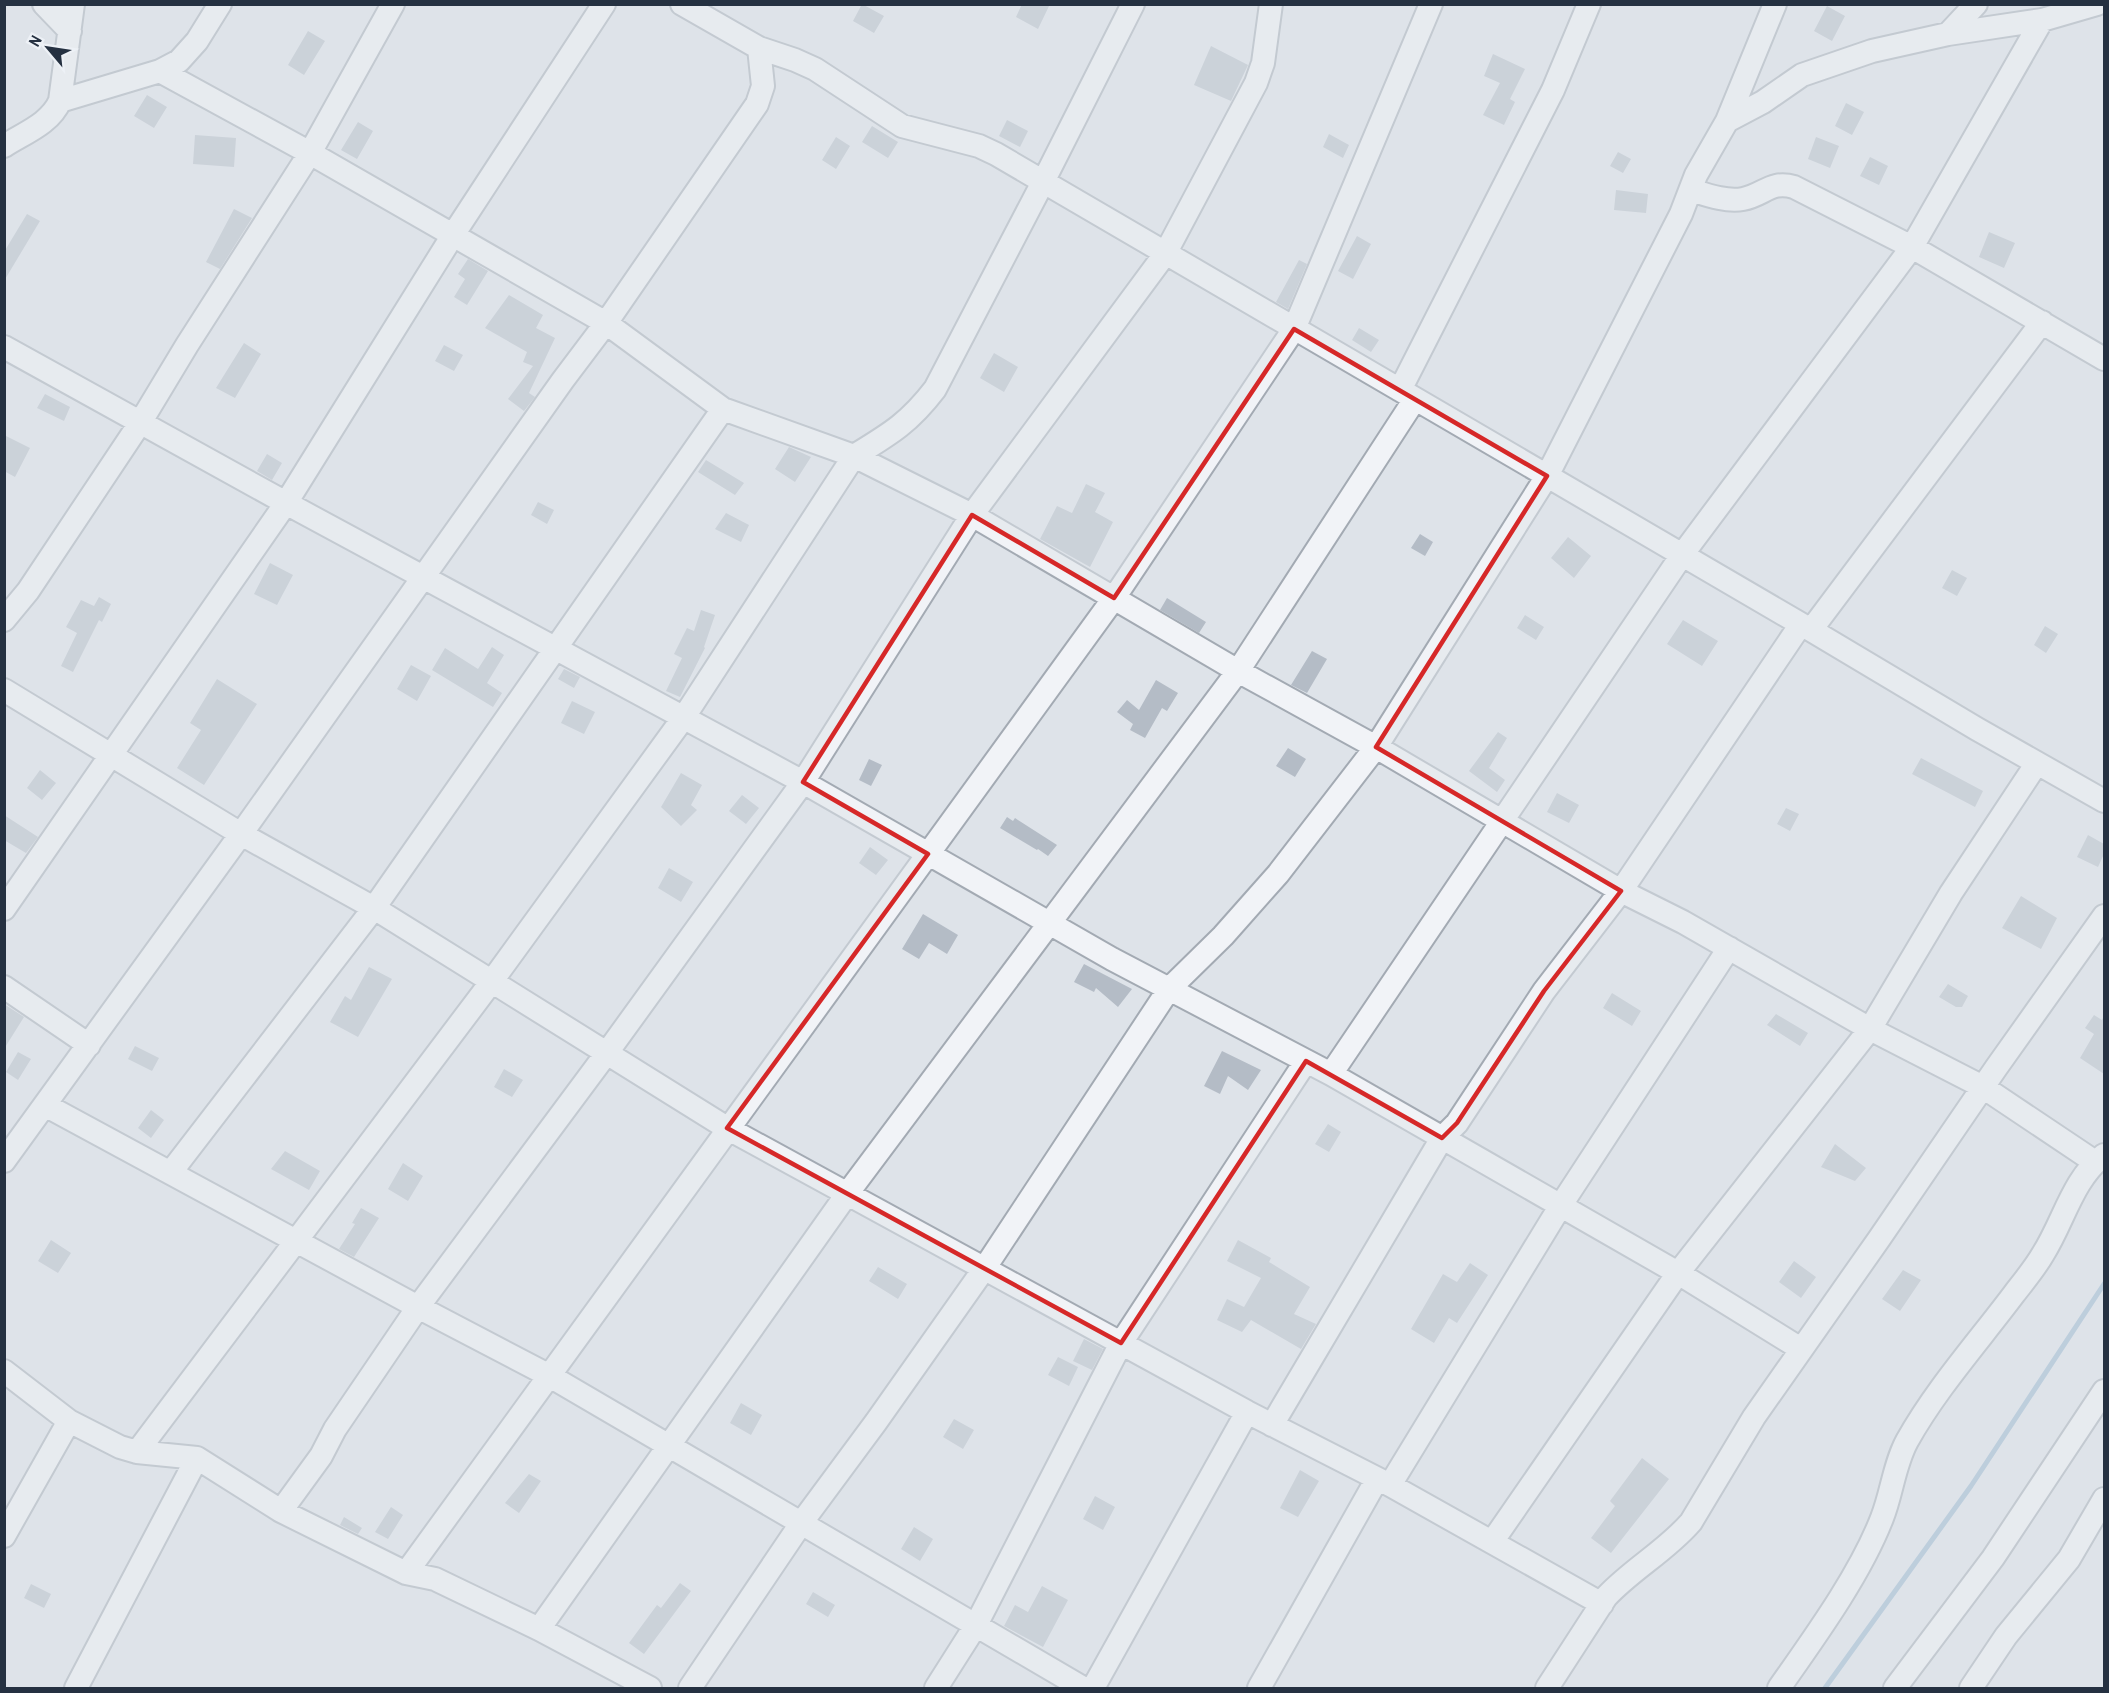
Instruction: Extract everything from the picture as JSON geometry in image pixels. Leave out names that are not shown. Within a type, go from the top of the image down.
[{"type":"street","points":[[44,4],[70,31]]},
{"type":"street","points":[[4,146],[49,118],[60,101],[73,4]]},
{"type":"street","points":[[60,101],[160,71],[179,62],[197,41],[220,4]]},
{"type":"street","points":[[4,620],[28,591],[140,423],[310,153],[393,4]]},
{"type":"street","points":[[4,909],[286,503],[453,235],[604,4]]},
{"type":"street","points":[[682,4],[720,14],[759,48],[815,69],[902,126],[979,146],[996,154],[2104,801]]},
{"type":"street","points":[[137,1452],[492,981],[684,717],[854,456],[900,428],[919,410],[935,389],[1043,183],[1133,4]]},
{"type":"street","points":[[281,1511],[321,1456],[334,1429],[418,1307],[606,1054],[803,782],[972,515],[1165,254],[1256,83],[1263,63],[1271,4]]},
{"type":"street","points":[[406,1573],[1114,598],[1294,329],[1431,4]]},
{"type":"street","points":[[539,1629],[847,1194],[1048,922],[1238,671],[1407,394],[1553,90],[1589,4]]},
{"type":"street","points":[[690,1689],[802,1522],[984,1269],[1168,989],[1223,936],[1278,874],[1376,747],[1547,476],[1681,214],[1696,175],[1727,121],[1775,4]]},
{"type":"street","points":[[1948,34],[1976,4]]},
{"type":"street","points":[[1727,121],[1762,102],[1802,75],[1872,51],[1948,34],[2042,20],[2097,4]]},
{"type":"street","points":[[1331,1074],[1682,555],[1912,247],[2042,20]]},
{"type":"street","points":[[4,1161],[242,834],[563,380],[606,323],[757,104],[763,86],[759,48]]},
{"type":"street","points":[[160,71],[310,153],[606,323],[723,409],[854,456],[972,515],[1621,891],[1683,922],[1870,1029],[1983,1087],[2100,1159],[2081,1178],[2043,1254],[1943,1386],[1907,1441],[1898,1463],[1882,1519],[1866,1553],[1842,1594],[1779,1689]]},
{"type":"street","points":[[1691,190],[1713,197],[1743,199],[1769,187],[1784,184],[1794,187],[1912,247],[2104,359]]},
{"type":"street","points":[[1272,1425],[1442,1138],[1457,1123],[1544,991],[1621,891],[1806,627],[2042,322]]},
{"type":"street","points":[[8,358],[140,423],[803,782],[1168,989],[1331,1074],[1678,1273],[1801,1349]]},
{"type":"street","points":[[171,1172],[374,908],[723,409]]},
{"type":"street","points":[[4,690],[242,834],[374,908],[727,1128],[1247,1412],[1384,1482],[1602,1604]]},
{"type":"street","points":[[1492,1542],[1678,1273],[1870,1029],[1951,893],[2037,763]]},
{"type":"street","points":[[1547,1689],[1616,1586],[1678,1536],[1691,1522],[1754,1418],[1801,1349],[2104,916]]},
{"type":"street","points":[[1258,1689],[1384,1482],[1729,948]]},
{"type":"street","points":[[4,987],[89,1045]]},
{"type":"street","points":[[936,1689],[976,1625],[1121,1343],[1306,1061]]},
{"type":"street","points":[[45,1105],[548,1375],[1083,1689]]},
{"type":"street","points":[[4,1371],[69,1421],[120,1447],[137,1452],[197,1458],[281,1511],[406,1573],[435,1579],[539,1629],[650,1689]]},
{"type":"street","points":[[1894,1689],[1993,1558],[2104,1391]]},
{"type":"street","points":[[1093,1689],[1247,1412]]},
{"type":"street","points":[[4,1536],[69,1421]]},
{"type":"street","points":[[76,1689],[197,1458]]},
{"type":"street","points":[[1971,1689],[2006,1636],[2069,1559],[2104,1499]]},
{"type":"highlighted area","points":[[1294,329],[1547,476],[1376,747],[1621,891],[1544,991],[1457,1123],[1442,1138],[1306,1061],[1121,1343],[727,1128],[928,854],[803,782],[972,515],[1114,598]]},
{"type":"building","points":[[862,4],[884,16],[874,33],[853,21]]},
{"type":"building","points":[[1022,4],[1050,4],[1038,29],[1016,17]]},
{"type":"building","points":[[1827,6],[1845,16],[1832,41],[1814,31]]},
{"type":"building","points":[[308,31],[325,41],[304,75],[288,65]]},
{"type":"building","points":[[1211,46],[1248,65],[1231,101],[1194,85]]},
{"type":"building","points":[[1493,54],[1525,69],[1510,99],[1515,102],[1504,125],[1483,115],[1500,83],[1484,76]]},
{"type":"building","points":[[147,95],[167,107],[154,128],[134,116]]},
{"type":"building","points":[[1846,103],[1864,112],[1852,135],[1835,126]]},
{"type":"building","points":[[1007,120],[1028,131],[1020,147],[999,136]]},
{"type":"building","points":[[358,122],[373,131],[357,159],[341,150]]},
{"type":"building","points":[[872,126],[898,142],[888,158],[862,142]]},
{"type":"building","points":[[1329,134],[1349,145],[1343,158],[1323,147]]},
{"type":"building","points":[[195,135],[236,138],[234,167],[193,164]]},
{"type":"building","points":[[836,137],[850,146],[836,169],[822,160]]},
{"type":"building","points":[[1816,137],[1839,146],[1830,168],[1808,159]]},
{"type":"building","points":[[1618,152],[1631,159],[1623,173],[1610,166]]},
{"type":"building","points":[[1870,157],[1888,166],[1879,185],[1860,176]]},
{"type":"building","points":[[1616,190],[1648,194],[1646,213],[1614,210]]},
{"type":"building","points":[[234,209],[252,218],[220,269],[206,262]]},
{"type":"building","points":[[27,214],[40,221],[4,281],[4,252]]},
{"type":"building","points":[[1989,232],[2015,243],[2004,268],[1979,257]]},
{"type":"building","points":[[1357,236],[1371,244],[1353,279],[1338,271]]},
{"type":"building","points":[[468,259],[488,271],[467,305],[454,297],[465,279],[458,274]]},
{"type":"building","points":[[1299,260],[1307,264],[1288,309],[1276,302]]},
{"type":"building","points":[[509,295],[543,315],[536,328],[555,338],[529,393],[535,397],[524,411],[508,399],[533,366],[523,362],[527,352],[485,328]]},
{"type":"building","points":[[1359,328],[1379,340],[1371,352],[1352,340]]},
{"type":"building","points":[[244,343],[261,354],[235,398],[216,388]]},
{"type":"building","points":[[444,345],[463,355],[454,371],[435,361]]},
{"type":"building","points":[[994,353],[1018,367],[1004,392],[980,378]]},
{"type":"building","points":[[45,394],[70,407],[64,421],[37,408]]},
{"type":"building","points":[[4,435],[30,448],[15,477],[4,471]]},
{"type":"building","points":[[789,447],[811,457],[795,482],[775,469]]},
{"type":"building","points":[[267,454],[282,463],[272,480],[257,471]]},
{"type":"building","points":[[706,460],[744,483],[735,495],[698,472]]},
{"type":"building","points":[[1086,484],[1105,493],[1095,512],[1113,522],[1090,567],[1040,539],[1057,506],[1072,513]]},
{"type":"building","points":[[538,502],[554,510],[547,524],[531,515]]},
{"type":"building","points":[[726,513],[749,525],[741,542],[715,529]]},
{"type":"building","points":[[1420,534],[1433,542],[1425,556],[1411,548]]},
{"type":"building","points":[[1568,537],[1591,556],[1574,578],[1551,558]]},
{"type":"building","points":[[270,563],[293,575],[277,605],[254,594]]},
{"type":"building","points":[[1952,570],[1967,578],[1957,596],[1942,588]]},
{"type":"building","points":[[99,597],[111,604],[102,622],[99,620],[73,672],[61,666],[77,633],[66,627],[81,600],[94,606]]},
{"type":"building","points":[[1167,598],[1206,622],[1199,633],[1160,610]]},
{"type":"building","points":[[701,610],[715,615],[705,648],[680,697],[666,691],[682,658],[674,654],[687,628],[694,631]]},
{"type":"building","points":[[1525,615],[1544,627],[1536,640],[1517,628]]},
{"type":"building","points":[[1683,620],[1718,641],[1702,666],[1667,644]]},
{"type":"building","points":[[2045,626],[2058,634],[2046,653],[2034,645]]},
{"type":"building","points":[[492,647],[504,655],[487,683],[502,693],[493,707],[432,670],[445,648],[478,669]]},
{"type":"building","points":[[1312,651],[1327,659],[1307,693],[1291,685]]},
{"type":"building","points":[[411,665],[431,676],[417,701],[397,689]]},
{"type":"building","points":[[564,669],[580,677],[574,688],[558,679]]},
{"type":"building","points":[[217,679],[257,704],[204,785],[177,768],[201,730],[190,723]]},
{"type":"building","points":[[1156,680],[1178,693],[1167,711],[1162,708],[1145,738],[1130,730],[1133,724],[1117,712],[1127,700],[1139,710]]},
{"type":"building","points":[[572,701],[595,712],[584,734],[561,723]]},
{"type":"building","points":[[1498,732],[1507,738],[1489,768],[1505,780],[1497,792],[1469,771]]},
{"type":"building","points":[[1288,748],[1306,759],[1295,777],[1276,766]]},
{"type":"building","points":[[1921,758],[1983,791],[1975,807],[1912,774]]},
{"type":"building","points":[[869,759],[882,765],[871,786],[859,780]]},
{"type":"building","points":[[40,770],[56,783],[42,800],[27,788]]},
{"type":"building","points":[[681,773],[702,785],[691,805],[697,810],[681,826],[661,807]]},
{"type":"building","points":[[1557,793],[1579,805],[1569,823],[1547,812]]},
{"type":"building","points":[[742,795],[759,808],[746,824],[729,811]]},
{"type":"building","points":[[1786,808],[1799,814],[1790,831],[1777,824]]},
{"type":"building","points":[[4,815],[38,837],[26,853],[4,840]]},
{"type":"building","points":[[1007,817],[1013,821],[1015,818],[1057,845],[1048,856],[1037,850],[1000,828]]},
{"type":"building","points":[[2088,835],[2104,844],[2104,854],[2098,867],[2077,857]]},
{"type":"building","points":[[870,847],[888,860],[876,875],[859,863]]},
{"type":"building","points":[[669,868],[693,882],[681,902],[658,888]]},
{"type":"building","points":[[2021,896],[2057,918],[2041,949],[2002,928]]},
{"type":"building","points":[[923,914],[958,935],[947,954],[929,943],[919,959],[902,949]]},
{"type":"building","points":[[1084,964],[1132,989],[1118,1007],[1096,988],[1094,992],[1074,982]]},
{"type":"building","points":[[369,967],[392,979],[358,1037],[330,1022],[345,996],[351,1000]]},
{"type":"building","points":[[1948,984],[1968,996],[1962,1007],[1956,1007],[1939,997]]},
{"type":"building","points":[[1612,993],[1641,1011],[1632,1026],[1603,1008]]},
{"type":"building","points":[[4,1004],[24,1017],[4,1049]]},
{"type":"building","points":[[1776,1014],[1808,1033],[1800,1046],[1767,1025]]},
{"type":"building","points":[[2094,1015],[2102,1020],[2104,1016],[2104,1074],[2080,1058],[2094,1034],[2085,1028]]},
{"type":"building","points":[[135,1046],[159,1058],[152,1071],[128,1059]]},
{"type":"building","points":[[1222,1051],[1261,1070],[1248,1090],[1228,1076],[1220,1094],[1204,1086]]},
{"type":"building","points":[[18,1052],[31,1059],[18,1080],[6,1072]]},
{"type":"building","points":[[504,1069],[523,1080],[512,1097],[494,1087]]},
{"type":"building","points":[[151,1110],[164,1120],[151,1138],[138,1128]]},
{"type":"building","points":[[1328,1124],[1341,1132],[1329,1152],[1315,1144]]},
{"type":"building","points":[[1835,1144],[1866,1168],[1855,1181],[1821,1167]]},
{"type":"building","points":[[285,1151],[320,1171],[309,1190],[271,1169]]},
{"type":"building","points":[[403,1163],[423,1176],[408,1201],[388,1189]]},
{"type":"building","points":[[361,1208],[379,1218],[354,1257],[339,1249],[355,1224],[352,1223]]},
{"type":"building","points":[[51,1240],[71,1253],[58,1273],[38,1261]]},
{"type":"building","points":[[1238,1240],[1271,1258],[1269,1262],[1310,1287],[1294,1314],[1316,1324],[1301,1349],[1251,1320],[1242,1332],[1217,1320],[1227,1299],[1244,1307],[1261,1278],[1227,1261]]},
{"type":"building","points":[[1794,1261],[1816,1277],[1801,1298],[1779,1282]]},
{"type":"building","points":[[1470,1263],[1488,1275],[1457,1323],[1449,1318],[1434,1343],[1411,1329],[1443,1274],[1457,1282]]},
{"type":"building","points":[[878,1267],[907,1284],[898,1299],[869,1281]]},
{"type":"building","points":[[1903,1270],[1921,1280],[1900,1311],[1882,1299]]},
{"type":"building","points":[[1084,1339],[1103,1349],[1092,1370],[1073,1361]]},
{"type":"building","points":[[1058,1357],[1078,1367],[1069,1386],[1048,1375]]},
{"type":"building","points":[[741,1403],[762,1415],[751,1435],[730,1423]]},
{"type":"building","points":[[954,1419],[974,1430],[963,1449],[943,1437]]},
{"type":"building","points":[[1642,1458],[1669,1479],[1611,1553],[1591,1538],[1615,1506],[1610,1501]]},
{"type":"building","points":[[1300,1470],[1319,1481],[1298,1517],[1280,1508]]},
{"type":"building","points":[[529,1474],[541,1481],[519,1513],[505,1503]]},
{"type":"building","points":[[1095,1496],[1115,1507],[1103,1530],[1083,1519]]},
{"type":"building","points":[[391,1507],[403,1515],[388,1539],[375,1532]]},
{"type":"building","points":[[344,1517],[362,1528],[358,1534],[340,1525]]},
{"type":"building","points":[[914,1527],[933,1539],[920,1561],[901,1549]]},
{"type":"building","points":[[680,1583],[691,1591],[644,1654],[629,1643],[657,1605],[661,1608]]},
{"type":"building","points":[[31,1584],[51,1594],[44,1608],[24,1598]]},
{"type":"building","points":[[1042,1586],[1068,1600],[1043,1647],[1004,1626],[1015,1605],[1028,1612]]},
{"type":"building","points":[[813,1592],[835,1605],[828,1617],[806,1604]]},
{"type":"waterway","points":[[1825,1688],[1971,1486],[2104,1284]]}]
